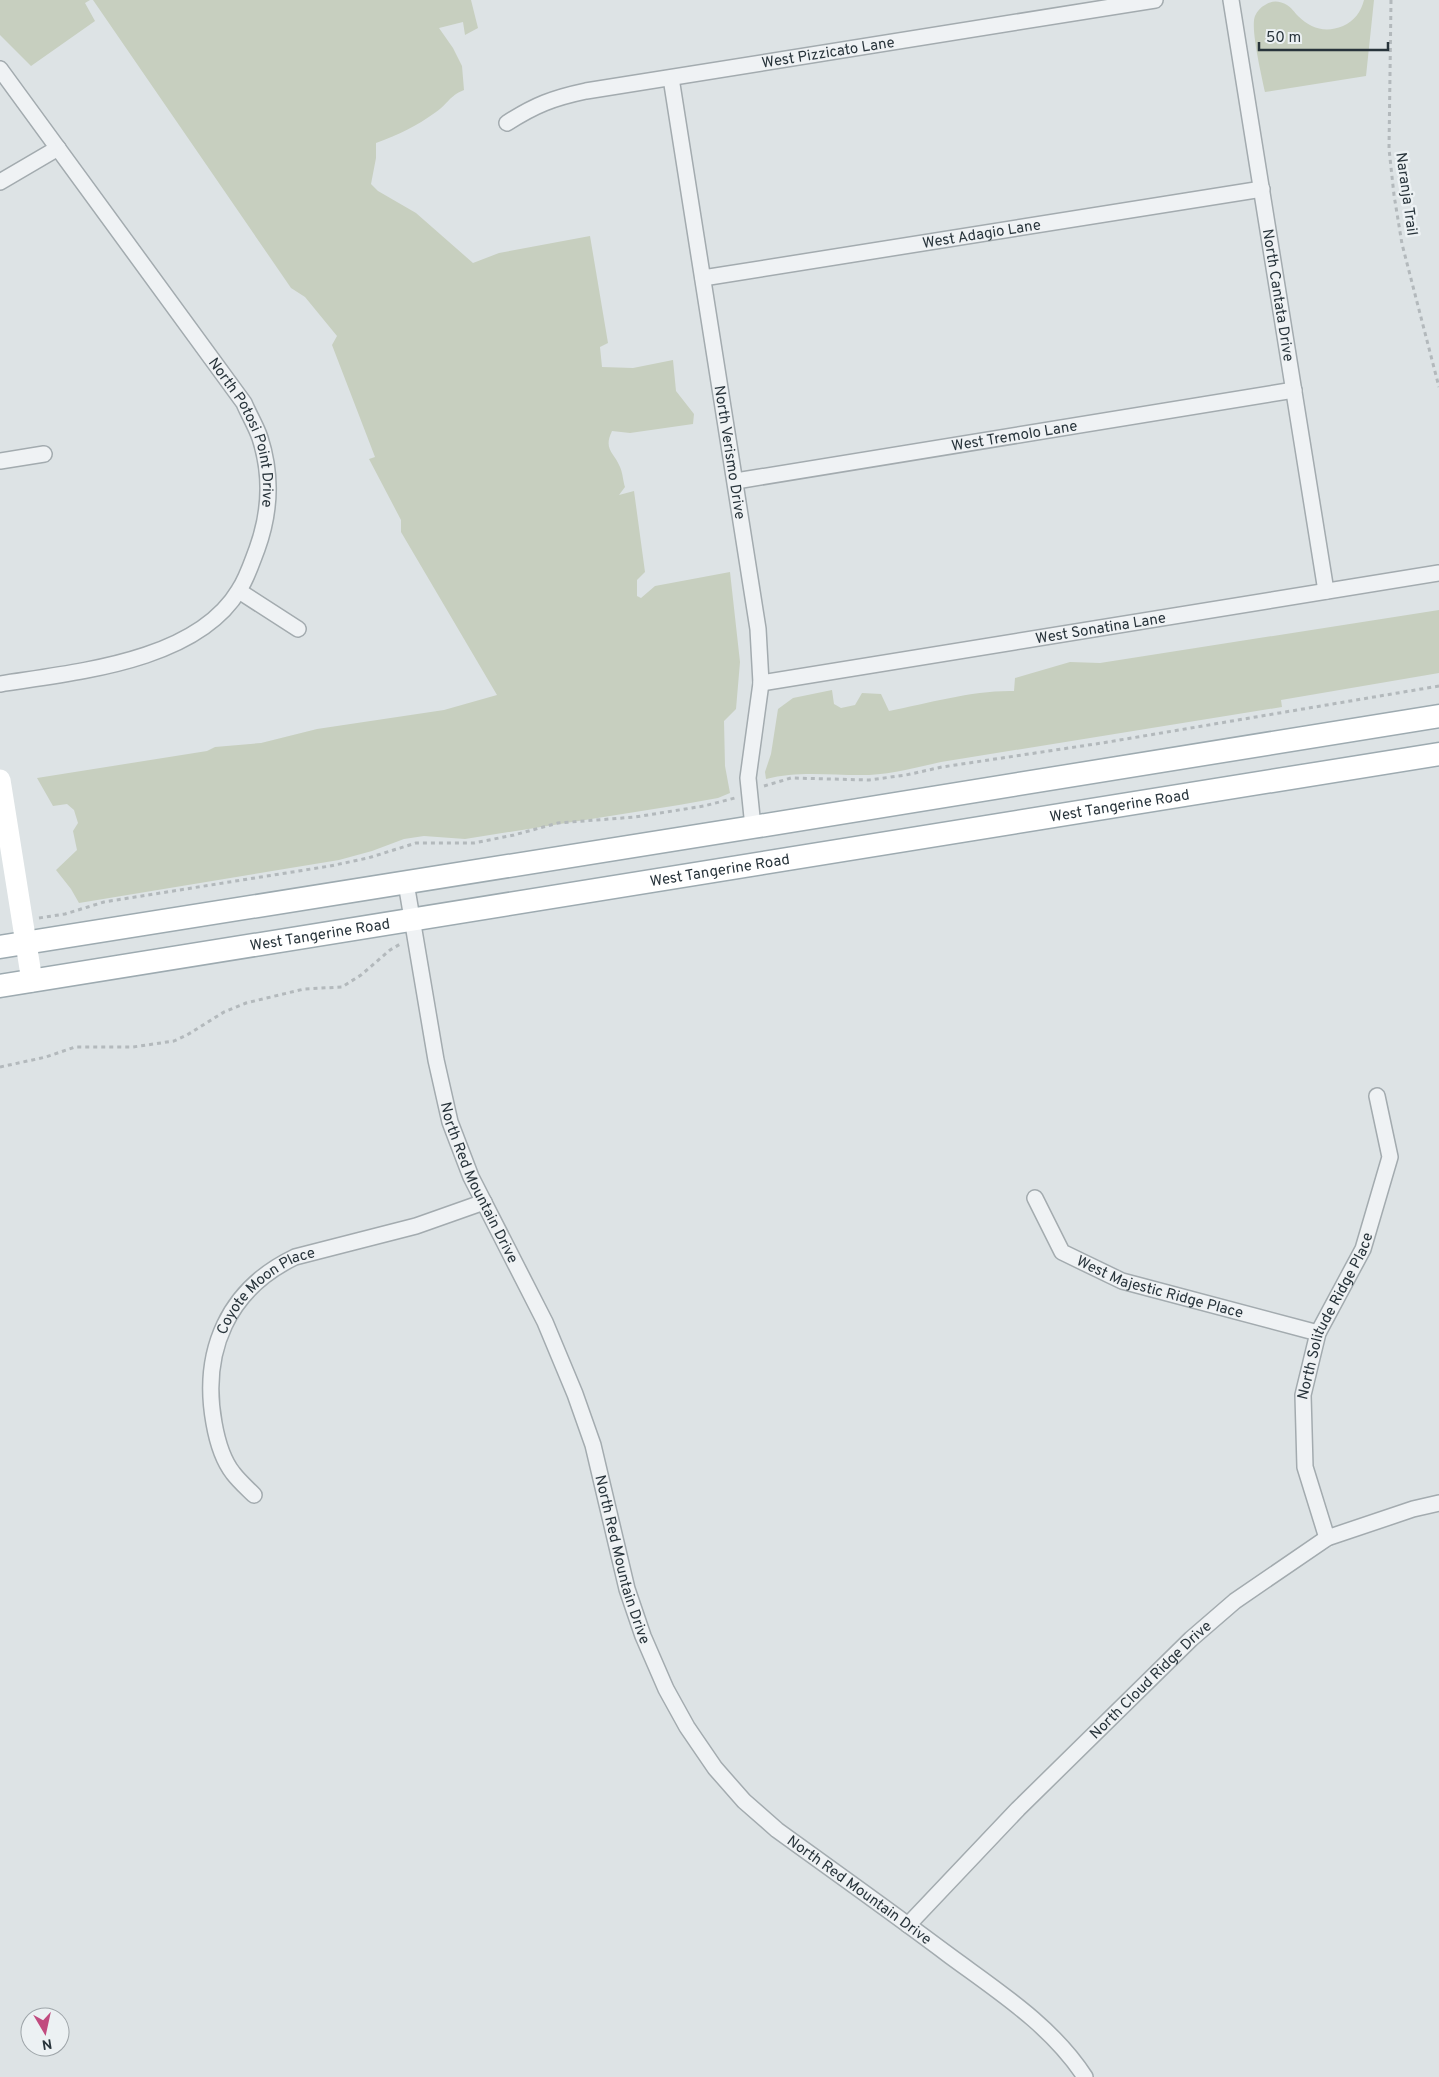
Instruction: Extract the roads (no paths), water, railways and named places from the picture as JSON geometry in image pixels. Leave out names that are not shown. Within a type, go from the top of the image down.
[{"type":"main road","points":[[0,947],[1439,716]]},
{"type":"main road","name":"West Tangerine Road","points":[[0,986],[413,928],[1439,754]]},
{"type":"street","name":"West Pizzicato Lane","points":[[507,123],[527,110],[552,99],[1155,0]]},
{"type":"street","name":"North Cantata Drive","points":[[1232,0],[1326,591]]},
{"type":"street","name":"North Potosi Point Drive","points":[[0,69],[244,403],[260,438],[267,467],[269,499],[266,526],[239,591],[216,618],[194,633],[143,657],[87,670],[0,684]]},
{"type":"street","name":"North Verismo Drive","points":[[671,78],[758,629],[761,683],[748,778],[753,827]]},
{"type":"street","points":[[0,182],[58,148]]},
{"type":"street","name":"West Adagio Lane","points":[[703,278],[1262,189]]},
{"type":"street","name":"West Tremolo Lane","points":[[736,481],[1294,390]]},
{"type":"street","points":[[0,462],[44,454]]},
{"type":"street","name":"West Sonatina Lane","points":[[761,683],[1439,573]]},
{"type":"street","points":[[239,591],[298,629]]},
{"type":"street","points":[[0,780],[32,981]]},
{"type":"street","name":"North Red Mountain Drive","points":[[406,883],[436,1060],[446,1105],[465,1163],[541,1314],[575,1394],[593,1445],[627,1589],[643,1636],[666,1689],[687,1727],[715,1768],[744,1801],[771,1824],[1038,2022],[1059,2042],[1085,2077]]},
{"type":"street","name":"North Solitude Ridge Place","points":[[1327,1538],[1305,1467],[1303,1395],[1318,1333],[1364,1249],[1390,1157],[1377,1096]]},
{"type":"street","name":"West Majestic Ridge Place","points":[[1035,1198],[1062,1252],[1122,1281],[1318,1333]]},
{"type":"street","name":"Coyote Moon Place","points":[[254,1495],[232,1472],[222,1454],[211,1403],[210,1373],[216,1347],[227,1319],[242,1296],[279,1265],[295,1257],[416,1226],[484,1202]]},
{"type":"street","name":"North Cloud Ridge Drive","points":[[908,1925],[1018,1808],[1191,1639],[1235,1601],[1327,1538],[1413,1509],[1439,1504]]}]
